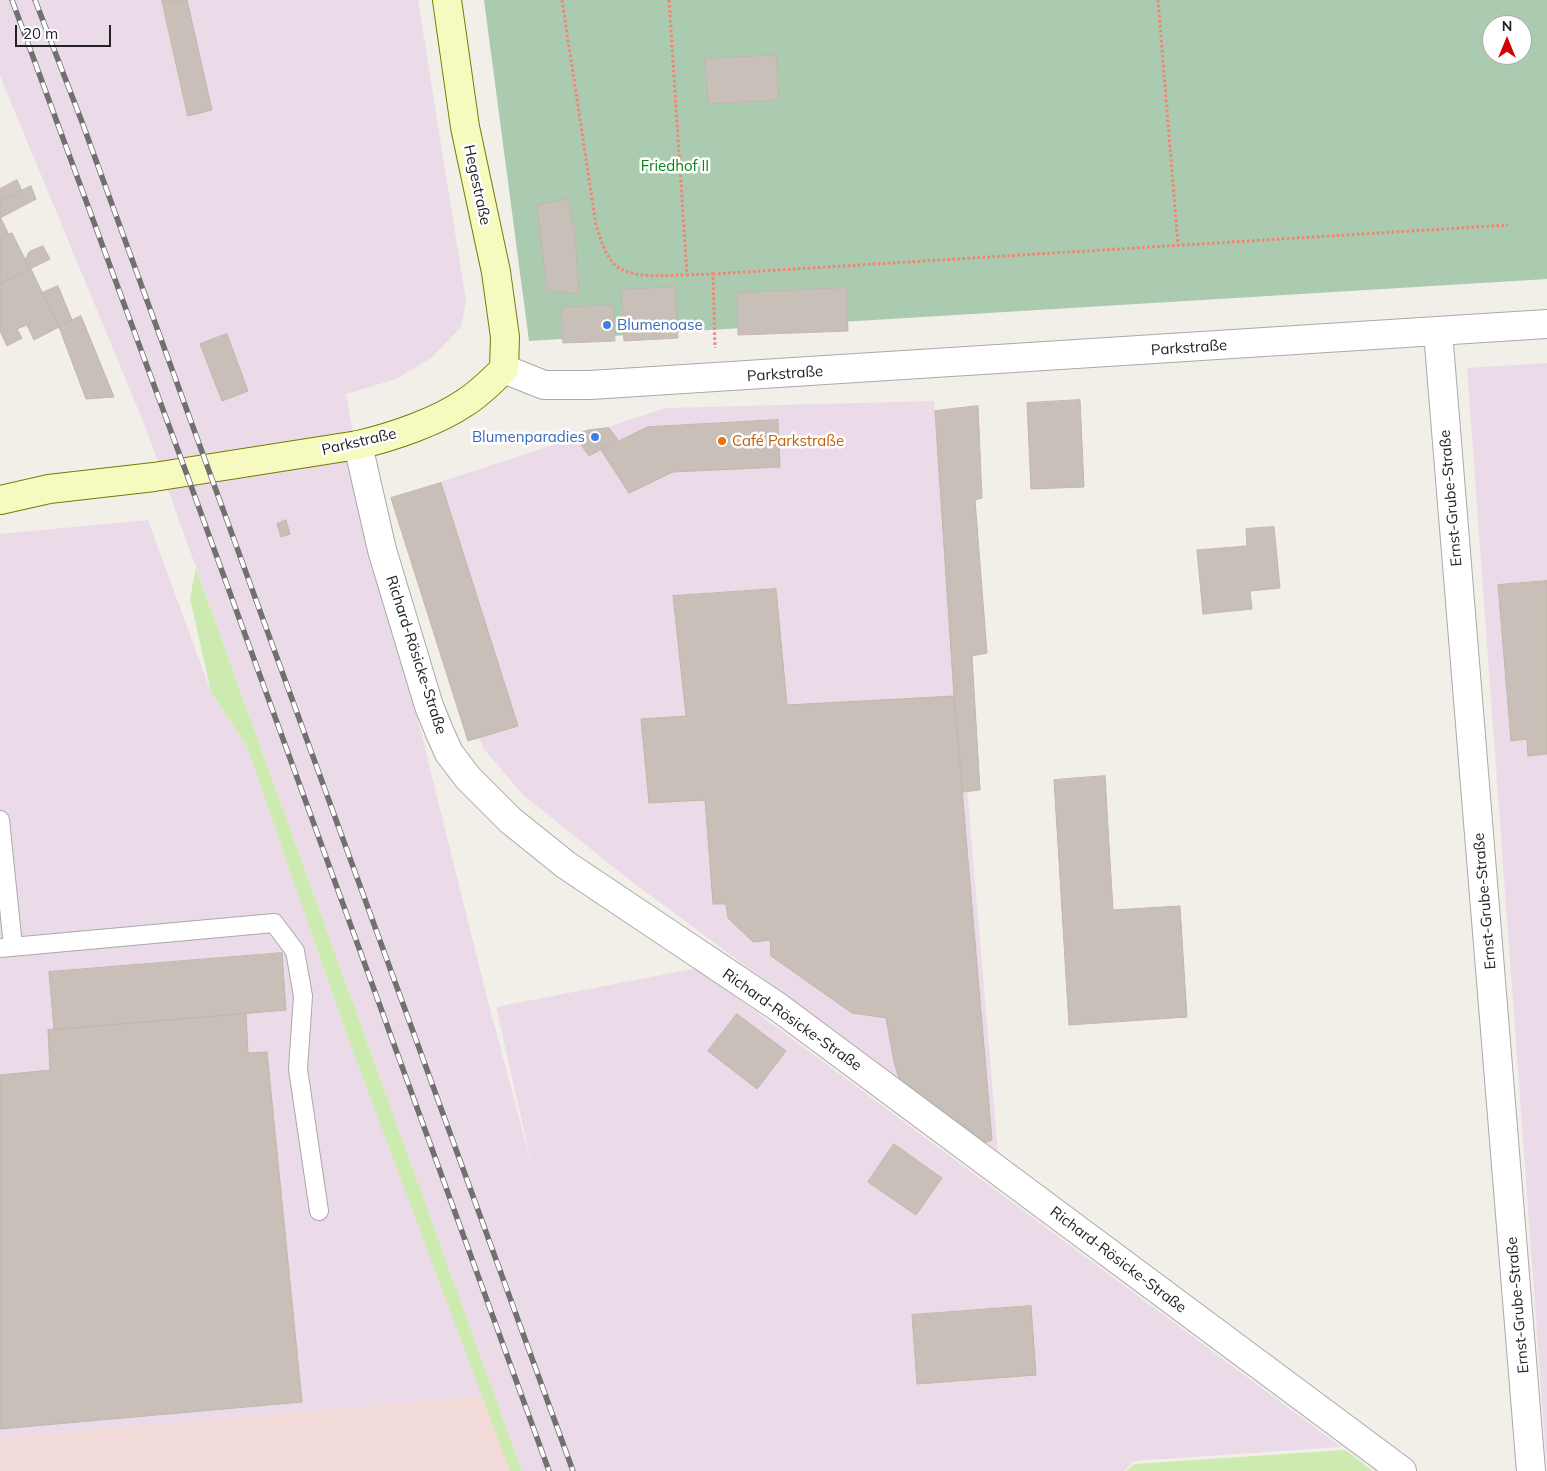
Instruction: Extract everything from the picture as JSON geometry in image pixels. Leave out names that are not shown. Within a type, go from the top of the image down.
[{"type":"street","name":"Hegestraße","points":[[447,0],[465,127],[496,272],[505,337],[504,369]]},
{"type":"street","name":"Parkstraße","points":[[0,500],[48,489],[139,480],[380,440],[444,414],[465,403],[488,386],[504,369],[544,385],[590,385],[1547,324]]},
{"type":"street","name":"Ernst-Grube-Straße","points":[[1438,332],[1531,1471]]},
{"type":"street","name":"Richard-Rösicke-Straße","points":[[358,445],[382,550],[429,706],[449,753],[468,778],[510,820],[566,865],[778,1007],[1402,1471]]},
{"type":"street","name":"Parkstraße","points":[[0,480],[48,489]]},
{"type":"lane","points":[[0,820],[7,947],[274,923],[295,951],[303,996],[298,1069],[319,1211]]},
{"type":"path","points":[[562,0],[596,225],[604,249],[615,265],[635,275],[713,274],[1508,225]]},
{"type":"path","points":[[669,0],[687,275]]},
{"type":"path","points":[[1158,0],[1178,246]]},
{"type":"path","points":[[713,274],[716,378]]},
{"type":"shaded area","points":[[0,0],[418,0],[466,301],[461,327],[431,358],[396,379],[346,394],[369,523],[490,1009],[533,1170],[496,1007],[697,968],[1341,1447],[1134,1461],[1124,1471],[522,1471],[145,426],[0,76]]},
{"type":"shaded area","points":[[1547,363],[1547,1471],[1467,368]]},
{"type":"shaded area","points":[[934,401],[998,1152],[632,882],[524,796],[483,748],[391,498],[666,408]]},
{"type":"shaded area","points":[[148,520],[211,692],[247,747],[345,1030],[483,1396],[0,1437],[0,534]]},
{"type":"shaded area","points":[[483,1396],[510,1471],[0,1471],[0,1437]]},
{"type":"green space","name":"Friedhof II","points":[[484,0],[1547,0],[1547,279],[529,341]]},
{"type":"green space","points":[[196,568],[522,1471],[510,1471],[345,1030],[247,747],[211,692],[190,598]]},
{"type":"green space","points":[[1345,1450],[1373,1471],[1126,1471],[1134,1464]]},
{"type":"building","points":[[162,0],[187,0],[212,110],[188,116]]},
{"type":"building","points":[[776,55],[779,100],[708,104],[705,59]]},
{"type":"building","points":[[17,180],[22,191],[0,201],[0,189]]},
{"type":"building","points":[[31,186],[36,199],[0,218],[0,201]]},
{"type":"building","points":[[568,199],[575,233],[579,293],[547,291],[537,205]]},
{"type":"building","points":[[0,217],[9,235],[0,239]]},
{"type":"building","points":[[12,233],[30,269],[0,284],[0,239]]},
{"type":"building","points":[[43,246],[50,259],[30,269],[25,261],[29,252]]},
{"type":"building","points":[[31,269],[59,327],[34,340],[27,325],[17,329],[22,338],[7,346],[0,331],[0,284]]},
{"type":"building","points":[[58,286],[72,320],[59,327],[42,293]]},
{"type":"building","points":[[675,287],[678,338],[624,341],[621,290]]},
{"type":"building","points":[[846,288],[848,331],[738,335],[737,293]]},
{"type":"building","points":[[613,305],[615,341],[563,343],[561,308]]},
{"type":"building","points":[[81,316],[114,397],[86,399],[59,327]]},
{"type":"building","points":[[227,334],[248,391],[222,401],[200,344]]},
{"type":"building","points":[[1080,400],[1084,487],[1031,489],[1027,403]]},
{"type":"building","points":[[978,406],[982,498],[975,500],[987,653],[972,656],[980,790],[963,792],[954,696],[935,411]]},
{"type":"building","points":[[778,420],[780,467],[673,472],[629,493],[601,450],[647,427]]},
{"type":"building","points":[[609,428],[618,440],[589,456],[574,435],[588,430]]},
{"type":"building","points":[[441,483],[518,726],[468,741],[391,498]]},
{"type":"building","points":[[286,520],[290,534],[281,537],[277,524]]},
{"type":"building","points":[[1274,527],[1280,588],[1250,591],[1252,609],[1203,614],[1197,550],[1247,546],[1246,529]]},
{"type":"building","points":[[1547,581],[1547,754],[1528,756],[1527,739],[1511,741],[1498,585]]},
{"type":"building","points":[[776,589],[787,705],[954,696],[992,1140],[981,1144],[899,1079],[886,1018],[852,1013],[771,956],[770,940],[753,942],[728,918],[726,904],[713,904],[705,800],[649,803],[641,719],[686,716],[673,596]]},
{"type":"building","points":[[1105,776],[1113,910],[1180,906],[1187,1017],[1069,1025],[1054,780]]},
{"type":"building","points":[[282,953],[286,1010],[54,1030],[49,972]]},
{"type":"building","points":[[246,1014],[248,1053],[267,1052],[302,1402],[0,1429],[0,1075],[50,1070],[48,1030]]},
{"type":"building","points":[[737,1014],[786,1051],[757,1089],[708,1051]]},
{"type":"building","points":[[894,1144],[942,1178],[916,1215],[868,1182]]},
{"type":"building","points":[[1031,1306],[1036,1375],[917,1384],[912,1315]]},
{"type":"railway","points":[[12,0],[186,472],[549,1471]]},
{"type":"railway","points":[[35,0],[82,122],[573,1471]]},
{"type":"place","name":"Blumenoase","points":[[607,325]]},
{"type":"place","name":"Blumenparadies","points":[[595,437]]},
{"type":"place","name":"Café Parkstraße","points":[[722,441]]}]
